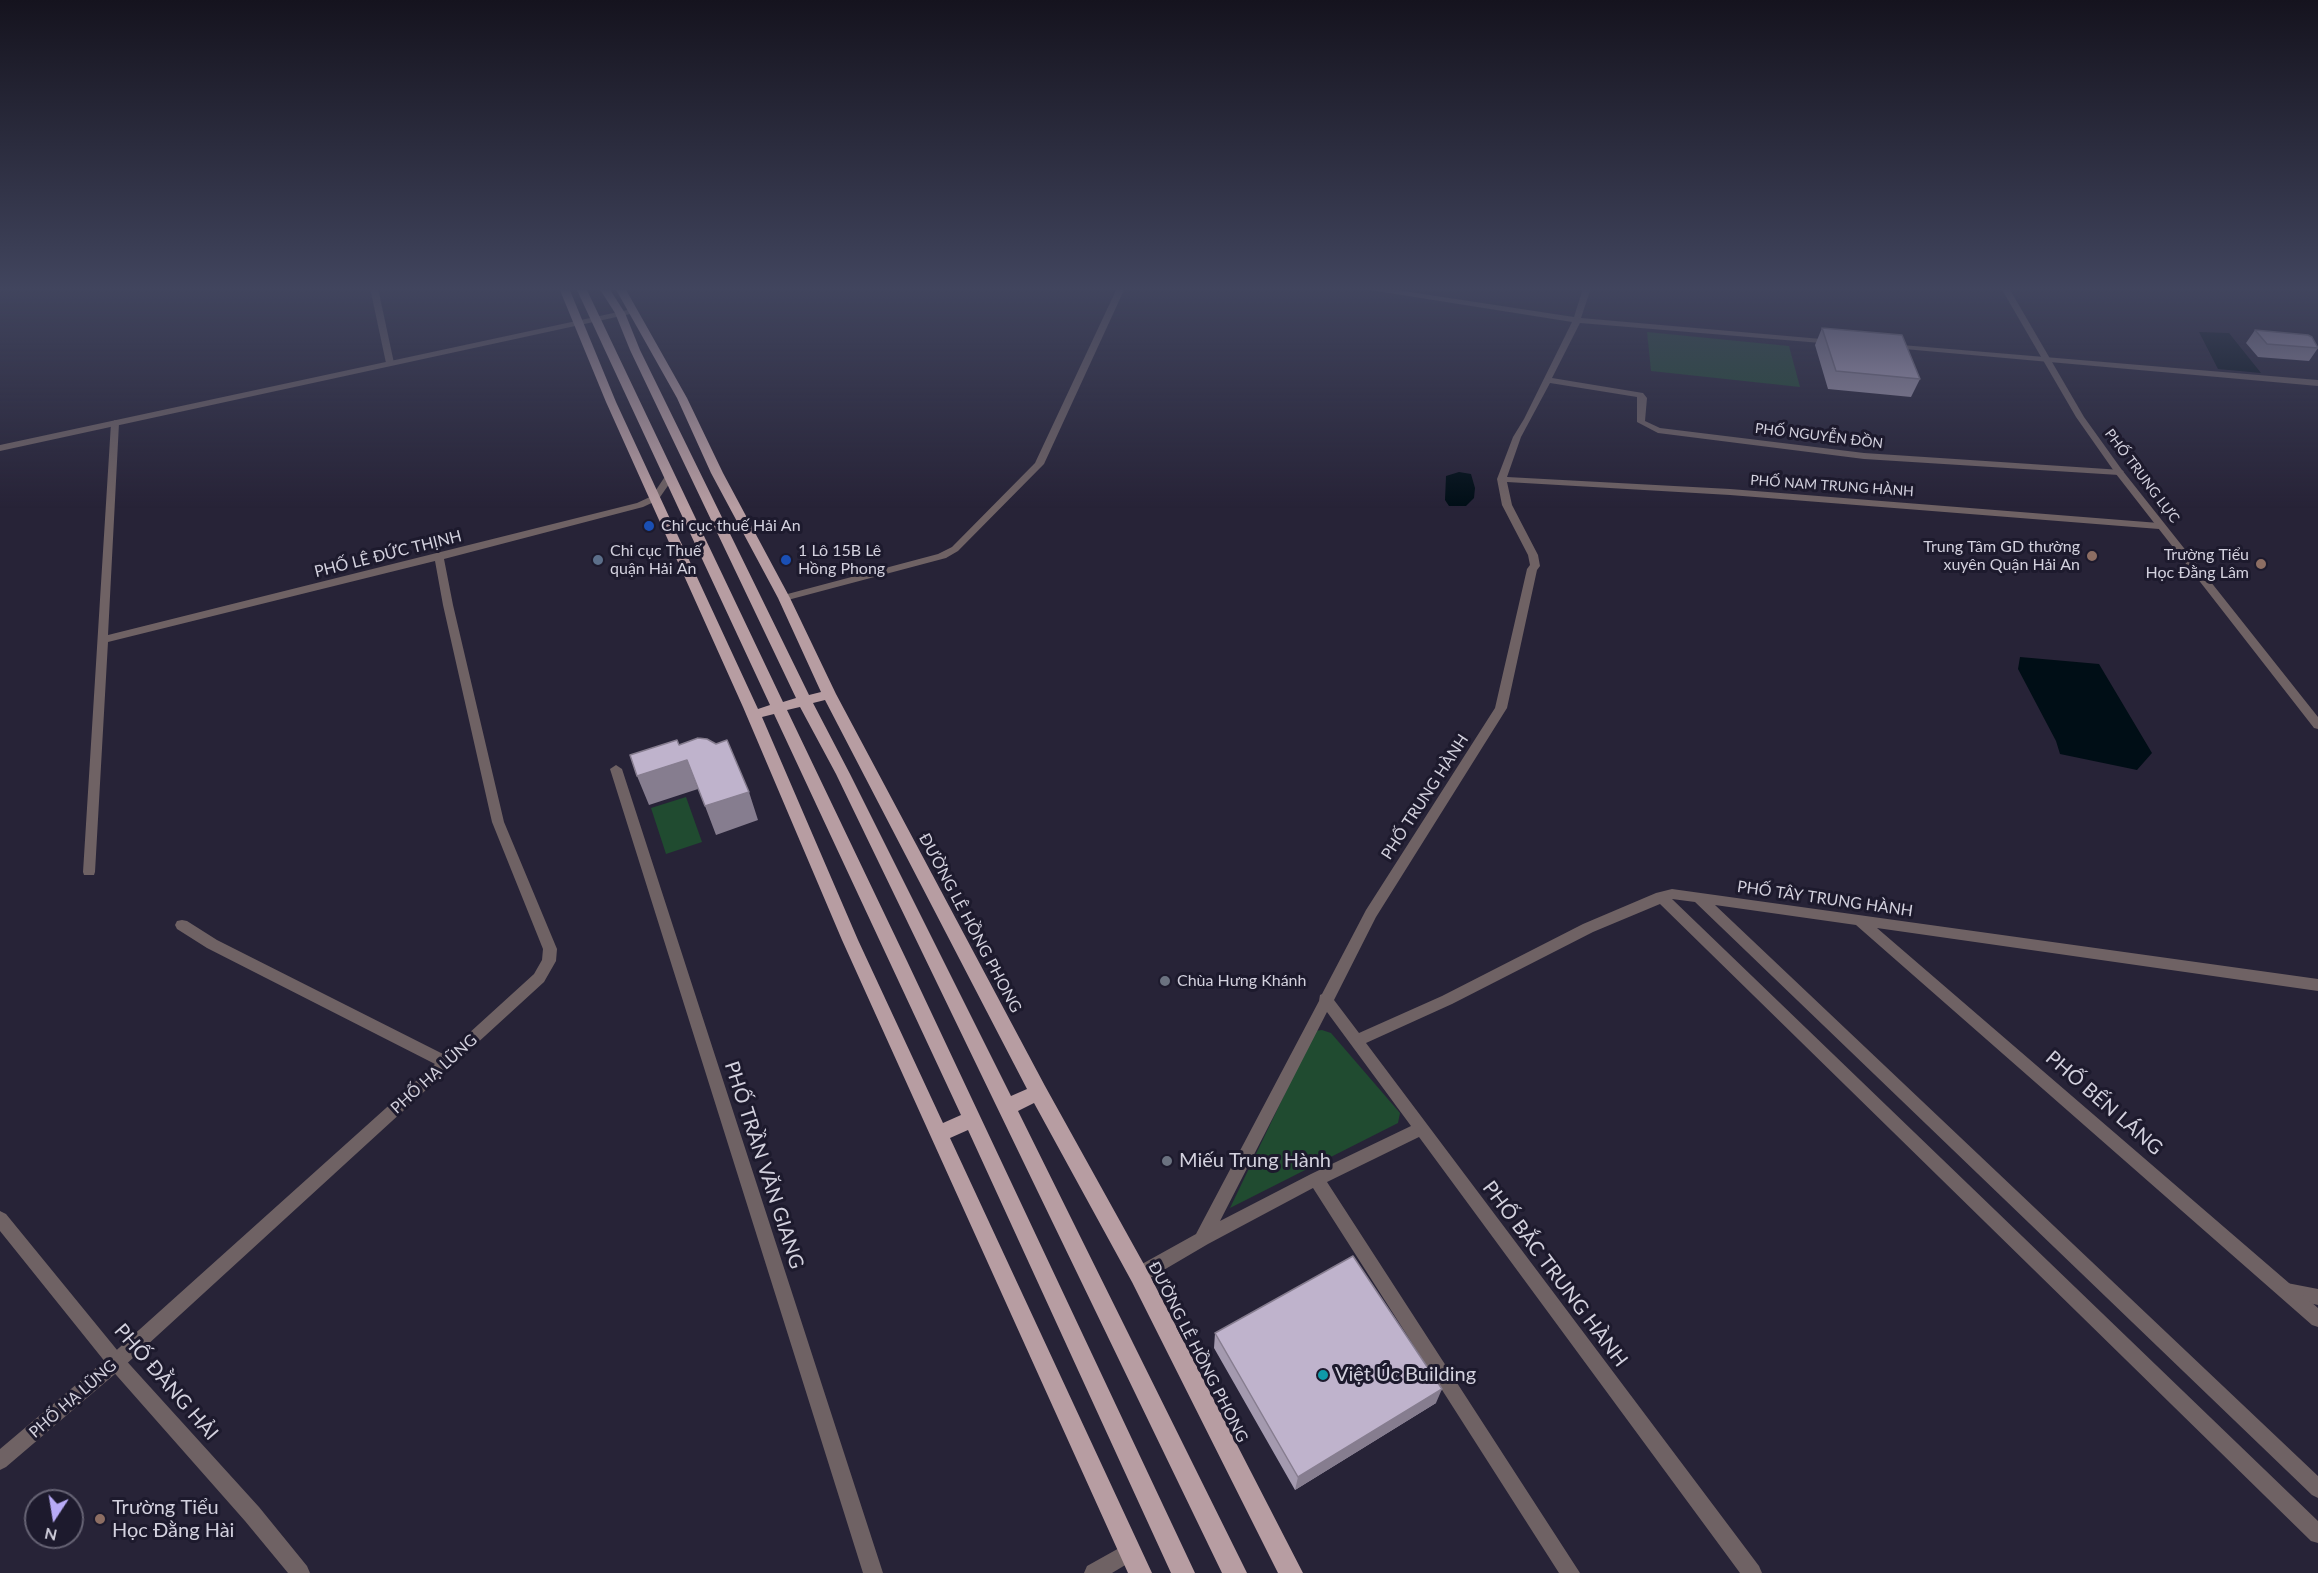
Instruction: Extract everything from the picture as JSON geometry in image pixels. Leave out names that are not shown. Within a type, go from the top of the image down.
[{"type":"main road","points":[[594,361],[753,714],[850,940],[1140,1573]]},
{"type":"main road","points":[[616,361],[1103,1397],[1183,1573]]},
{"type":"main road","name":"ĐƯỜNG LÊ HỒNG PHONG","points":[[641,361],[804,700],[843,774],[1235,1573]]},
{"type":"main road","name":"ĐƯỜNG LÊ HỒNG PHONG","points":[[658,361],[682,398],[717,473],[784,598],[829,694],[1038,1092],[1139,1275],[1292,1573]]},
{"type":"main road","points":[[753,714],[829,694]]},
{"type":"main road","points":[[1005,1108],[1038,1092]]},
{"type":"main road","points":[[940,1134],[971,1119]]},
{"type":"street","points":[[0,448],[397,361]]},
{"type":"street","points":[[784,598],[942,556],[955,549],[1039,464],[1087,361]]},
{"type":"street","points":[[1502,479],[1517,437],[1556,361]]},
{"type":"street","name":"PHỐ TRUNG LỰC","points":[[2047,361],[2080,417],[2159,526],[2318,725]]},
{"type":"street","points":[[2082,361],[2318,383]]},
{"type":"street","name":"PHỐ NGUYỄN ĐỒN","points":[[1547,380],[1640,395],[1643,398],[1641,422],[1658,430],[1864,456],[2119,472]]},
{"type":"street","points":[[89,872],[115,423]]},
{"type":"street","points":[[655,498],[669,477]]},
{"type":"street","name":"PHỐ NAM TRUNG HÀNH","points":[[1502,479],[1753,494],[2159,526]]},
{"type":"street","name":"PHỐ TRUNG HÀNH","points":[[1202,1239],[1371,914],[1501,708],[1532,569],[1535,566],[1533,555],[1507,505],[1502,479]]},
{"type":"street","name":"PHỐ LÊ ĐỨC THỊNH","points":[[103,639],[439,557],[640,505],[655,498]]},
{"type":"street","name":"PHỐ HẠ LŨNG","points":[[0,1461],[116,1362],[446,1063],[539,978],[549,961],[550,949],[498,822],[439,557]]},
{"type":"street","name":"PHỐ TRẦN VĂN GIANG","points":[[616,770],[873,1573]]},
{"type":"street","name":"PHỐ TÂY TRUNG HÀNH","points":[[1356,1041],[1447,1000],[1588,928],[1672,894],[2318,985]]},
{"type":"street","points":[[1661,897],[2318,1534]]},
{"type":"street","points":[[1699,898],[2318,1489]]},
{"type":"street","name":"PHỐ BẾN LÁNG","points":[[1860,921],[2318,1319]]},
{"type":"street","points":[[182,925],[212,944],[446,1063]]},
{"type":"street","name":"PHỐ BẮC TRUNG HÀNH","points":[[1325,999],[1752,1573]]},
{"type":"street","points":[[1139,1275],[1316,1179],[1421,1129]]},
{"type":"street","points":[[1316,1179],[1570,1573]]},
{"type":"street","name":"PHỐ ĐẰNG HẢI","points":[[0,1219],[116,1362],[252,1514],[300,1573]]},
{"type":"street","points":[[2285,1291],[2318,1297]]},
{"type":"street","points":[[1095,1573],[1130,1551]]},
{"type":"green space","points":[[1650,361],[1793,361],[1800,387],[1651,371]]},
{"type":"green space","points":[[686,797],[702,842],[666,854],[651,808]]},
{"type":"green space","points":[[1322,1030],[1331,1033],[1400,1113],[1398,1123],[1230,1208],[1315,1031]]},
{"type":"shaded area","points":[[2214,361],[2252,361],[2261,373],[2218,369]]},
{"type":"shaded area","points":[[1459,472],[1471,474],[1475,488],[1474,498],[1466,506],[1449,506],[1445,500],[1446,476]]},
{"type":"shaded area","points":[[2020,657],[2099,664],[2152,753],[2137,770],[2060,754],[2056,741],[2018,669]]},
{"type":"building","points":[[1833,361],[1913,361],[1920,379],[1836,371]]},
{"type":"building","points":[[698,738],[707,739],[716,744],[727,740],[749,792],[705,806],[687,760],[637,776],[630,755],[677,740],[679,745]]},
{"type":"building","name":"Việt Úc Building","points":[[1353,1256],[1442,1389],[1298,1477],[1215,1333]]},
{"type":"place","name":"Chi cục thuế Hải An","points":[[649,526]]},
{"type":"place","name":"Trung Tâm GD thường xuyên Quận Hải An","points":[[2092,556]]},
{"type":"place","name":"Chi cục Thuế quận Hải An","points":[[598,560]]},
{"type":"place","name":"1 Lô 15B Lê Hồng Phong","points":[[786,560]]},
{"type":"place","name":"Trường Tiểu Học Đằng Lâm","points":[[2261,564]]},
{"type":"place","name":"Chùa Hưng Khánh","points":[[1165,981]]},
{"type":"place","name":"Miếu Trung Hành","points":[[1167,1161]]},
{"type":"place","name":"Việt Úc Building","points":[[1323,1375]]},
{"type":"place","name":"Trường Tiểu Học Đằng Hài","points":[[100,1519]]}]
